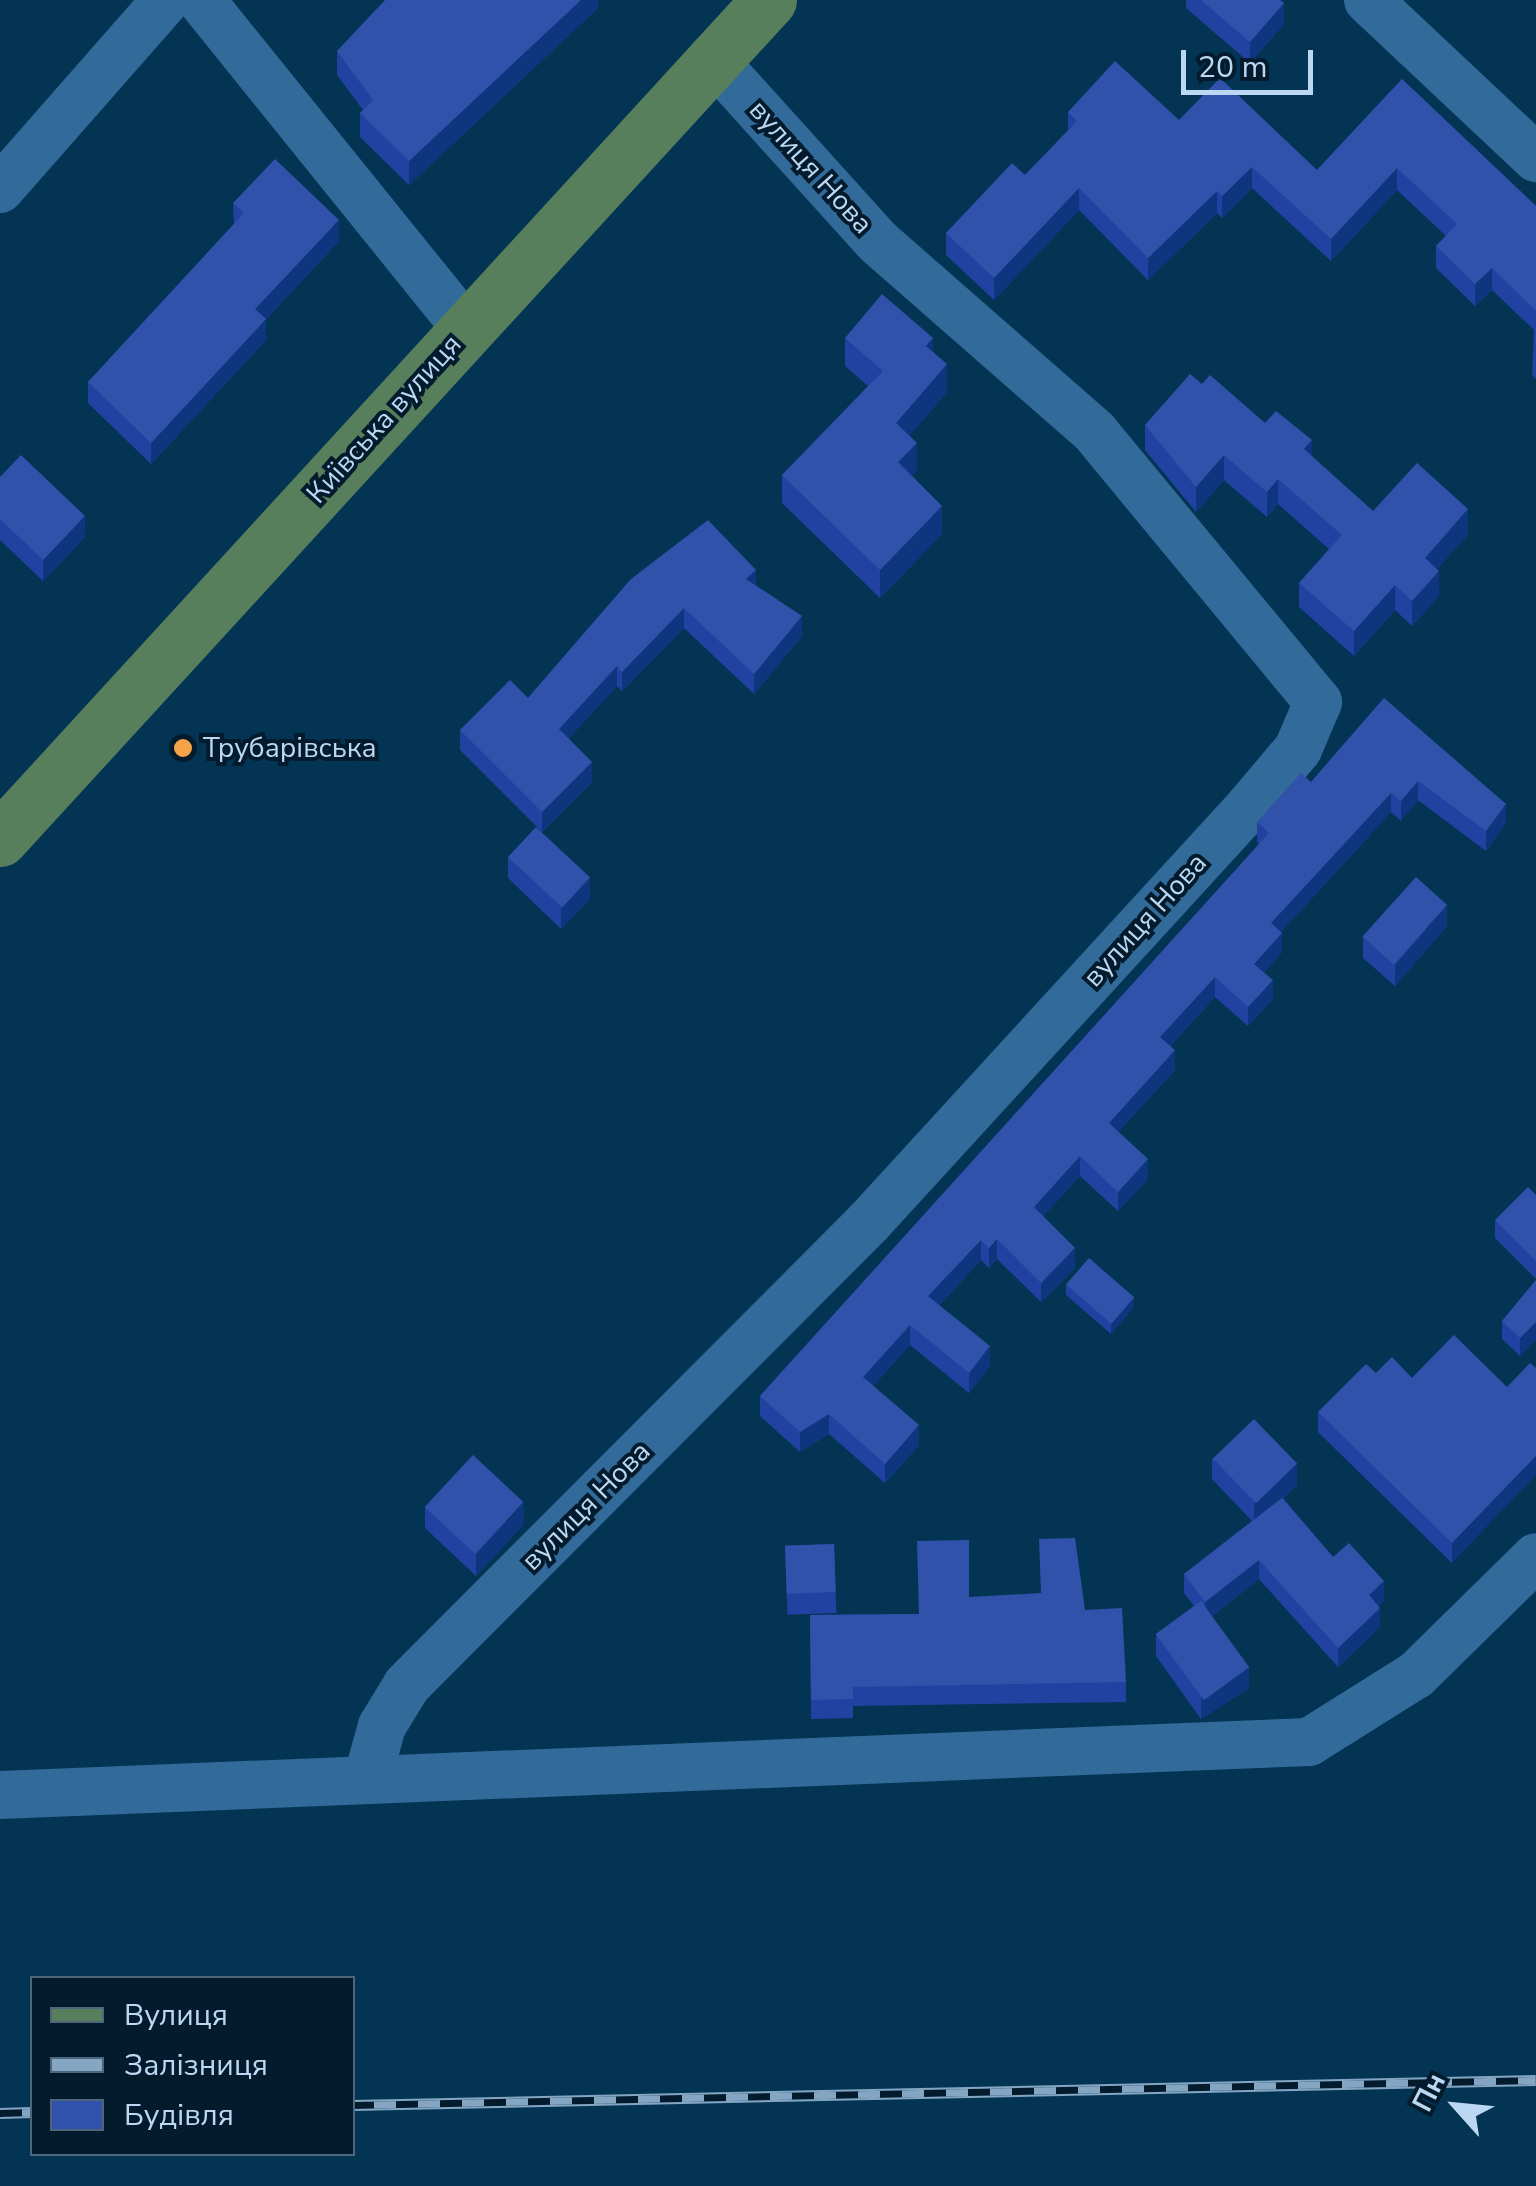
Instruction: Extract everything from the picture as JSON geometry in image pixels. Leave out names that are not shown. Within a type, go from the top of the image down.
[{"type":"main road","name":"Київська вулиця","points":[[0,839],[769,0]]},
{"type":"street","points":[[0,190],[166,0]]},
{"type":"street","points":[[201,0],[466,328]]},
{"type":"street","points":[[1368,0],[1536,158]]},
{"type":"street","name":"вулиця Нова","points":[[367,1780],[382,1726],[407,1685],[868,1224],[1249,807],[1298,749],[1318,702],[1095,432],[878,242],[712,58]]},
{"type":"street","points":[[0,1795],[1309,1742],[1416,1675],[1536,1557]]},
{"type":"building","points":[[385,0],[581,0],[409,161],[360,113],[373,100],[337,51]]},
{"type":"building","points":[[1201,0],[1280,0],[1284,3],[1250,42]]},
{"type":"building","points":[[1115,61],[1179,120],[1220,78],[1317,170],[1402,79],[1536,206],[1536,311],[1492,268],[1475,284],[1436,246],[1457,224],[1397,168],[1331,239],[1252,167],[1222,196],[1217,191],[1148,258],[1079,188],[994,278],[946,233],[1012,163],[1025,175],[1077,121],[1068,112]]},
{"type":"building","points":[[275,159],[339,220],[255,309],[266,319],[151,443],[88,382],[244,213],[233,203]]},
{"type":"building","points":[[882,294],[933,338],[926,346],[947,364],[896,423],[917,443],[898,462],[942,506],[880,570],[782,475],[883,371],[845,338]]},
{"type":"building","points":[[1190,374],[1202,384],[1210,375],[1265,423],[1276,411],[1312,440],[1304,449],[1373,511],[1417,463],[1468,509],[1425,558],[1439,571],[1412,601],[1395,585],[1354,631],[1299,583],[1342,535],[1278,479],[1267,492],[1224,455],[1196,487],[1145,425]]},
{"type":"building","points":[[21,455],[85,516],[43,560],[0,519],[0,477]]},
{"type":"building","points":[[708,520],[756,570],[746,579],[802,616],[754,674],[684,608],[622,672],[617,666],[559,729],[592,762],[542,812],[460,730],[510,680],[528,698],[631,579]]},
{"type":"building","points":[[1384,698],[1506,804],[1486,831],[1418,781],[1401,801],[1391,793],[1271,923],[1282,933],[1254,964],[1273,980],[1248,1007],[1215,977],[1160,1037],[1175,1050],[1109,1123],[1148,1159],[1118,1192],[1080,1156],[1034,1207],[1075,1248],[1041,1283],[997,1239],[989,1248],[981,1240],[928,1296],[990,1346],[969,1373],[910,1325],[863,1377],[919,1425],[885,1464],[829,1414],[800,1432],[760,1396],[1269,833],[1257,822],[1301,773],[1311,782]]},
{"type":"building","points":[[536,827],[590,877],[562,907],[508,857]]},
{"type":"building","points":[[1416,877],[1447,905],[1394,965],[1362,936]]},
{"type":"building","points":[[1528,1187],[1536,1195],[1536,1261],[1495,1220]]},
{"type":"building","points":[[1089,1258],[1134,1297],[1111,1324],[1066,1284]]},
{"type":"building","points":[[1536,1280],[1536,1322],[1520,1338],[1502,1321]]},
{"type":"building","points":[[1454,1335],[1507,1387],[1530,1363],[1536,1368],[1536,1456],[1452,1543],[1318,1412],[1366,1364],[1376,1373],[1392,1357],[1412,1378]]},
{"type":"building","points":[[1254,1419],[1297,1464],[1256,1503],[1213,1459]]},
{"type":"building","points":[[473,1455],[523,1502],[475,1554],[425,1507]]},
{"type":"building","points":[[1282,1498],[1333,1557],[1349,1543],[1384,1581],[1369,1595],[1380,1608],[1338,1648],[1259,1560],[1205,1602],[1184,1574]]},
{"type":"building","points":[[1075,1538],[1085,1610],[1122,1608],[1126,1682],[853,1687],[853,1699],[811,1700],[810,1615],[919,1614],[917,1541],[969,1540],[969,1597],[1041,1593],[1039,1539]]},
{"type":"building","points":[[834,1544],[836,1592],[787,1594],[785,1546]]},
{"type":"building","points":[[1201,1601],[1249,1667],[1204,1700],[1156,1634]]},
{"type":"railway","points":[[355,2105],[1536,2080]]},
{"type":"railway","points":[[0,2113],[30,2112]]},
{"type":"place","name":"Трубарівська","points":[[183,748]]}]
